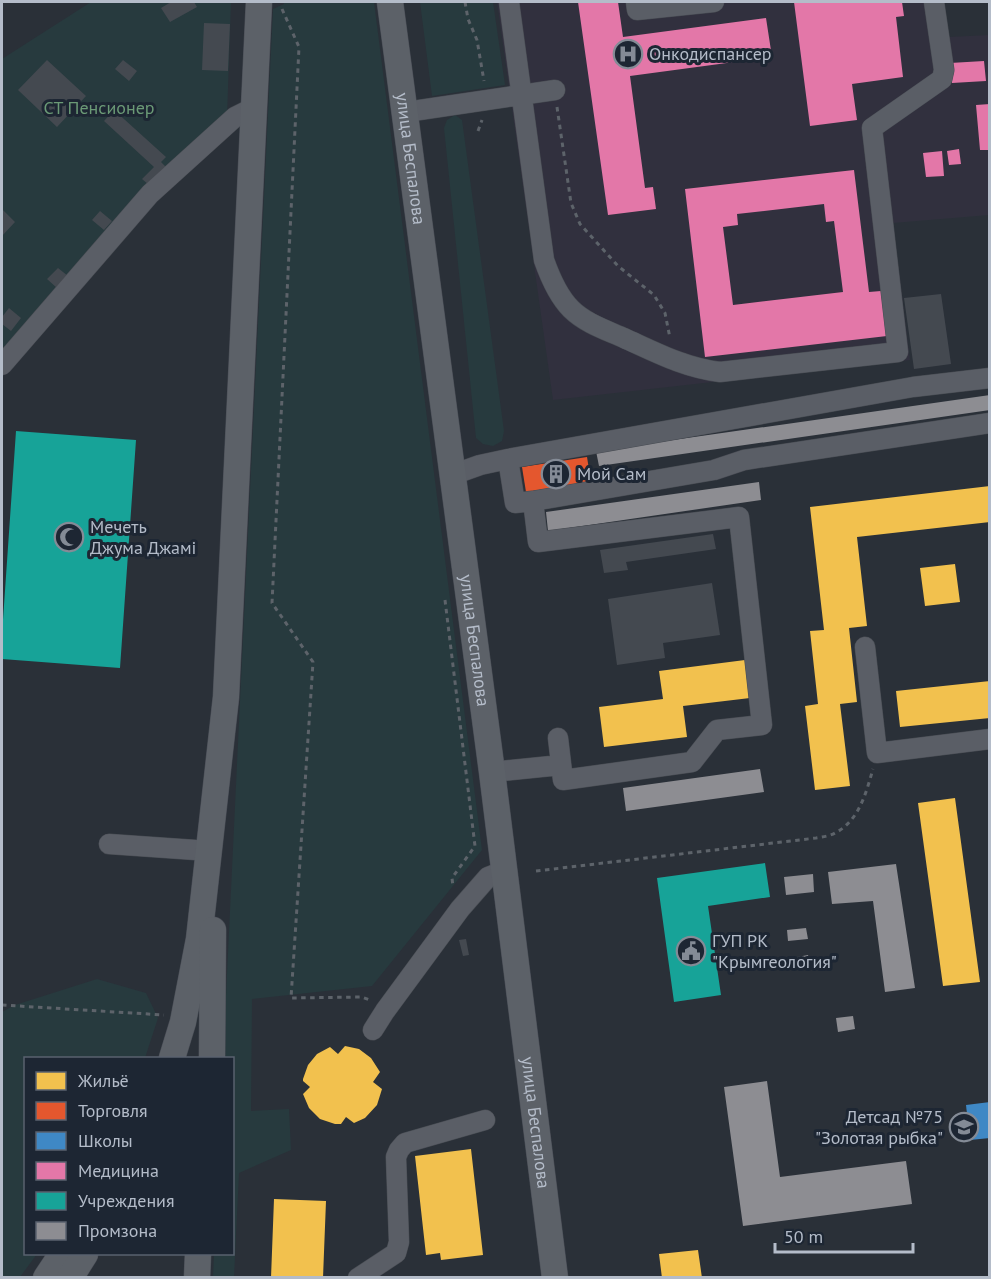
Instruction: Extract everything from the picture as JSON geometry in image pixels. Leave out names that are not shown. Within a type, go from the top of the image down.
[{"type":"main road","points":[[173,1057],[183,1022],[199,939],[226,697],[253,108],[269,2]]},
{"type":"main road","name":"улица Беспалова","points":[[390,2],[492,772],[555,1278]]},
{"type":"main road","points":[[207,1056],[218,782]]},
{"type":"main road","points":[[199,939],[207,1056]]},
{"type":"main road","points":[[46,1278],[61,1255]]},
{"type":"main road","points":[[70,1278],[84,1255]]},
{"type":"main road","points":[[194,1255],[195,1278]]},
{"type":"main road","points":[[195,1278],[198,1255]]},
{"type":"lane","points":[[509,2],[544,260],[552,282],[570,309],[593,325],[699,370],[720,372],[898,351],[872,128],[942,79],[944,70],[934,2]]},
{"type":"lane","points":[[636,2],[637,10],[714,2]]},
{"type":"lane","points":[[406,112],[555,90]]},
{"type":"lane","points":[[2,365],[150,194],[235,117],[253,108]]},
{"type":"lane","points":[[452,475],[480,465],[508,459],[913,387],[990,378]]},
{"type":"lane","points":[[508,459],[515,503],[714,470],[744,460],[990,423]]},
{"type":"lane","points":[[533,501],[538,542],[739,517],[762,725],[717,730],[692,762],[563,780],[558,738]]},
{"type":"lane","points":[[865,647],[877,753],[990,740]]},
{"type":"lane","points":[[492,772],[561,765]]},
{"type":"lane","points":[[110,844],[210,851]]},
{"type":"lane","points":[[373,1030],[457,912],[488,877],[503,871]]},
{"type":"lane","points":[[358,1278],[396,1253],[399,1242],[396,1158],[399,1150],[405,1143],[485,1120]]},
{"type":"path","points":[[269,2],[299,47],[272,603],[313,662],[291,998],[362,997],[387,1008]]},
{"type":"path","points":[[465,2],[468,19],[477,40],[487,100]]},
{"type":"path","points":[[555,90],[571,203],[580,224],[618,266],[654,295],[665,313],[675,361]]},
{"type":"path","points":[[444,591],[475,846],[452,878],[457,912]]},
{"type":"path","points":[[536,871],[816,838],[835,833],[852,819],[864,801],[877,753]]},
{"type":"path","points":[[2,1005],[172,1016]]},
{"type":"shaded area","points":[[497,2],[943,2],[949,37],[989,35],[989,215],[893,223],[910,360],[553,400]]},
{"type":"green space","name":"СТ Пенсионер","points":[[91,2],[231,2],[227,117],[2,361],[2,59]]},
{"type":"green space","points":[[284,2],[374,2],[482,850],[372,986],[252,999],[251,1111],[289,1109],[291,1150],[239,1173],[234,1277],[213,1278],[214,1255],[234,1255],[234,1057],[223,1057],[273,9]]},
{"type":"green space","points":[[420,2],[493,2],[505,85],[432,96]]},
{"type":"green space","points":[[455,115],[462,120],[504,431],[502,441],[493,446],[483,444],[476,438],[444,128],[447,120]]},
{"type":"green space","points":[[97,979],[146,993],[158,1018],[145,1057],[24,1057],[24,1255],[36,1255],[20,1277],[2,1277],[2,1012],[15,1005]]},
{"type":"building: Жильё","points":[[990,486],[990,522],[857,537],[867,626],[849,628],[857,702],[840,704],[850,786],[815,790],[805,706],[818,704],[810,631],[824,630],[810,507]]},
{"type":"building: Жильё","points":[[955,564],[960,602],[925,606],[920,568]]},
{"type":"building: Жильё","points":[[745,660],[750,698],[683,706],[687,737],[604,747],[599,707],[663,699],[659,671]]},
{"type":"building: Жильё","points":[[990,681],[990,718],[900,727],[896,691]]},
{"type":"building: Жильё","points":[[955,798],[980,982],[943,986],[918,803]]},
{"type":"building: Жильё","points":[[345,1046],[359,1049],[371,1058],[380,1072],[373,1082],[382,1089],[377,1105],[365,1118],[354,1123],[346,1117],[341,1124],[335,1124],[320,1119],[309,1108],[303,1094],[310,1087],[303,1079],[308,1065],[317,1054],[330,1047],[338,1054]]},
{"type":"building: Жильё","points":[[471,1149],[483,1255],[441,1260],[440,1253],[426,1255],[415,1156]]},
{"type":"building: Жильё","points":[[274,1199],[326,1201],[323,1278],[271,1278]]},
{"type":"building: Жильё","points":[[698,1250],[702,1278],[662,1278],[659,1254]]},
{"type":"building: Торговля","name":"Мой Сам","points":[[587,457],[591,482],[526,492],[522,467]]},
{"type":"building: Школы","points":[[990,1102],[990,1138],[970,1140],[966,1105]]},
{"type":"building: Медицина","points":[[578,2],[618,2],[623,37],[766,18],[772,57],[630,76],[645,188],[653,187],[656,209],[608,215]]},
{"type":"building: Медицина","points":[[794,2],[902,2],[904,16],[896,17],[903,77],[852,84],[857,120],[810,126]]},
{"type":"building: Медицина","points":[[984,61],[986,81],[952,83],[950,63]]},
{"type":"building: Медицина","points":[[990,104],[990,150],[980,150],[976,105]]},
{"type":"building: Медицина","points":[[959,149],[961,164],[949,165],[947,151]]},
{"type":"building: Медицина","points":[[942,151],[944,176],[926,177],[923,153]]},
{"type":"building: Медицина","points":[[854,170],[869,292],[881,291],[887,336],[705,357],[685,189]],"holes":[[[824,204],[826,222],[834,221],[843,292],[733,305],[723,227],[738,225],[737,214]]]},
{"type":"building: Учреждения","name":"Мечеть Джума Джамі","points":[[16,431],[136,440],[120,668],[2,659]]},
{"type":"building: Учреждения","name":"ГУП РК \"Крымгеология\"","points":[[765,863],[770,897],[708,906],[721,995],[674,1002],[657,878]]},
{"type":"building: Промзона","points":[[990,395],[990,410],[599,466],[596,451]]},
{"type":"building: Промзона","points":[[759,482],[761,500],[548,531],[546,512]]},
{"type":"building: Промзона","points":[[760,769],[764,792],[626,811],[623,788]]},
{"type":"building: Промзона","points":[[896,864],[915,988],[885,992],[873,901],[832,904],[828,872]]},
{"type":"building: Промзона","points":[[813,874],[814,892],[786,895],[784,877]]},
{"type":"building: Промзона","points":[[806,928],[808,939],[788,941],[787,930]]},
{"type":"building: Промзона","points":[[808,955],[810,963],[793,966],[792,958]]},
{"type":"building: Промзона","points":[[853,1016],[855,1029],[838,1032],[836,1018]]},
{"type":"building: Промзона","points":[[767,1081],[780,1177],[906,1161],[912,1204],[743,1226],[724,1087]]},
{"type":"building: Прочее","points":[[171,2],[194,2],[197,7],[170,22],[161,8]]},
{"type":"building: Прочее","points":[[204,23],[230,24],[228,71],[202,70]]},
{"type":"building: Прочее","points":[[47,60],[86,96],[57,127],[18,90]]},
{"type":"building: Прочее","points":[[123,60],[137,71],[129,81],[115,69]]},
{"type":"building: Прочее","points":[[114,110],[166,157],[161,162],[166,167],[149,185],[142,179],[154,167],[104,121]]},
{"type":"building: Прочее","points":[[2,209],[15,222],[2,236]]},
{"type":"building: Прочее","points":[[100,211],[112,221],[104,230],[92,220]]},
{"type":"building: Прочее","points":[[58,268],[68,276],[57,288],[47,279]]},
{"type":"building: Прочее","points":[[941,294],[951,364],[914,369],[904,298]]},
{"type":"building: Прочее","points":[[9,308],[21,318],[11,331],[2,324],[2,317]]},
{"type":"building: Прочее","points":[[713,534],[716,549],[626,562],[628,570],[604,573],[600,550]]},
{"type":"building: Прочее","points":[[712,583],[720,635],[663,643],[665,658],[617,665],[608,599]]},
{"type":"building: Прочее","points":[[466,939],[469,955],[463,956],[459,940]]},
{"type":"place","name":"Онкодиспансер","points":[[628,54]]},
{"type":"place","name":"Мой Сам","points":[[556,474]]},
{"type":"place","name":"Мечеть Джума Джамі","points":[[69,537]]},
{"type":"place","name":"ГУП РК \"Крымгеология\"","points":[[691,951]]},
{"type":"place","name":"Детсад №75 \"Золотая рыбка\"","points":[[964,1127]]}]
